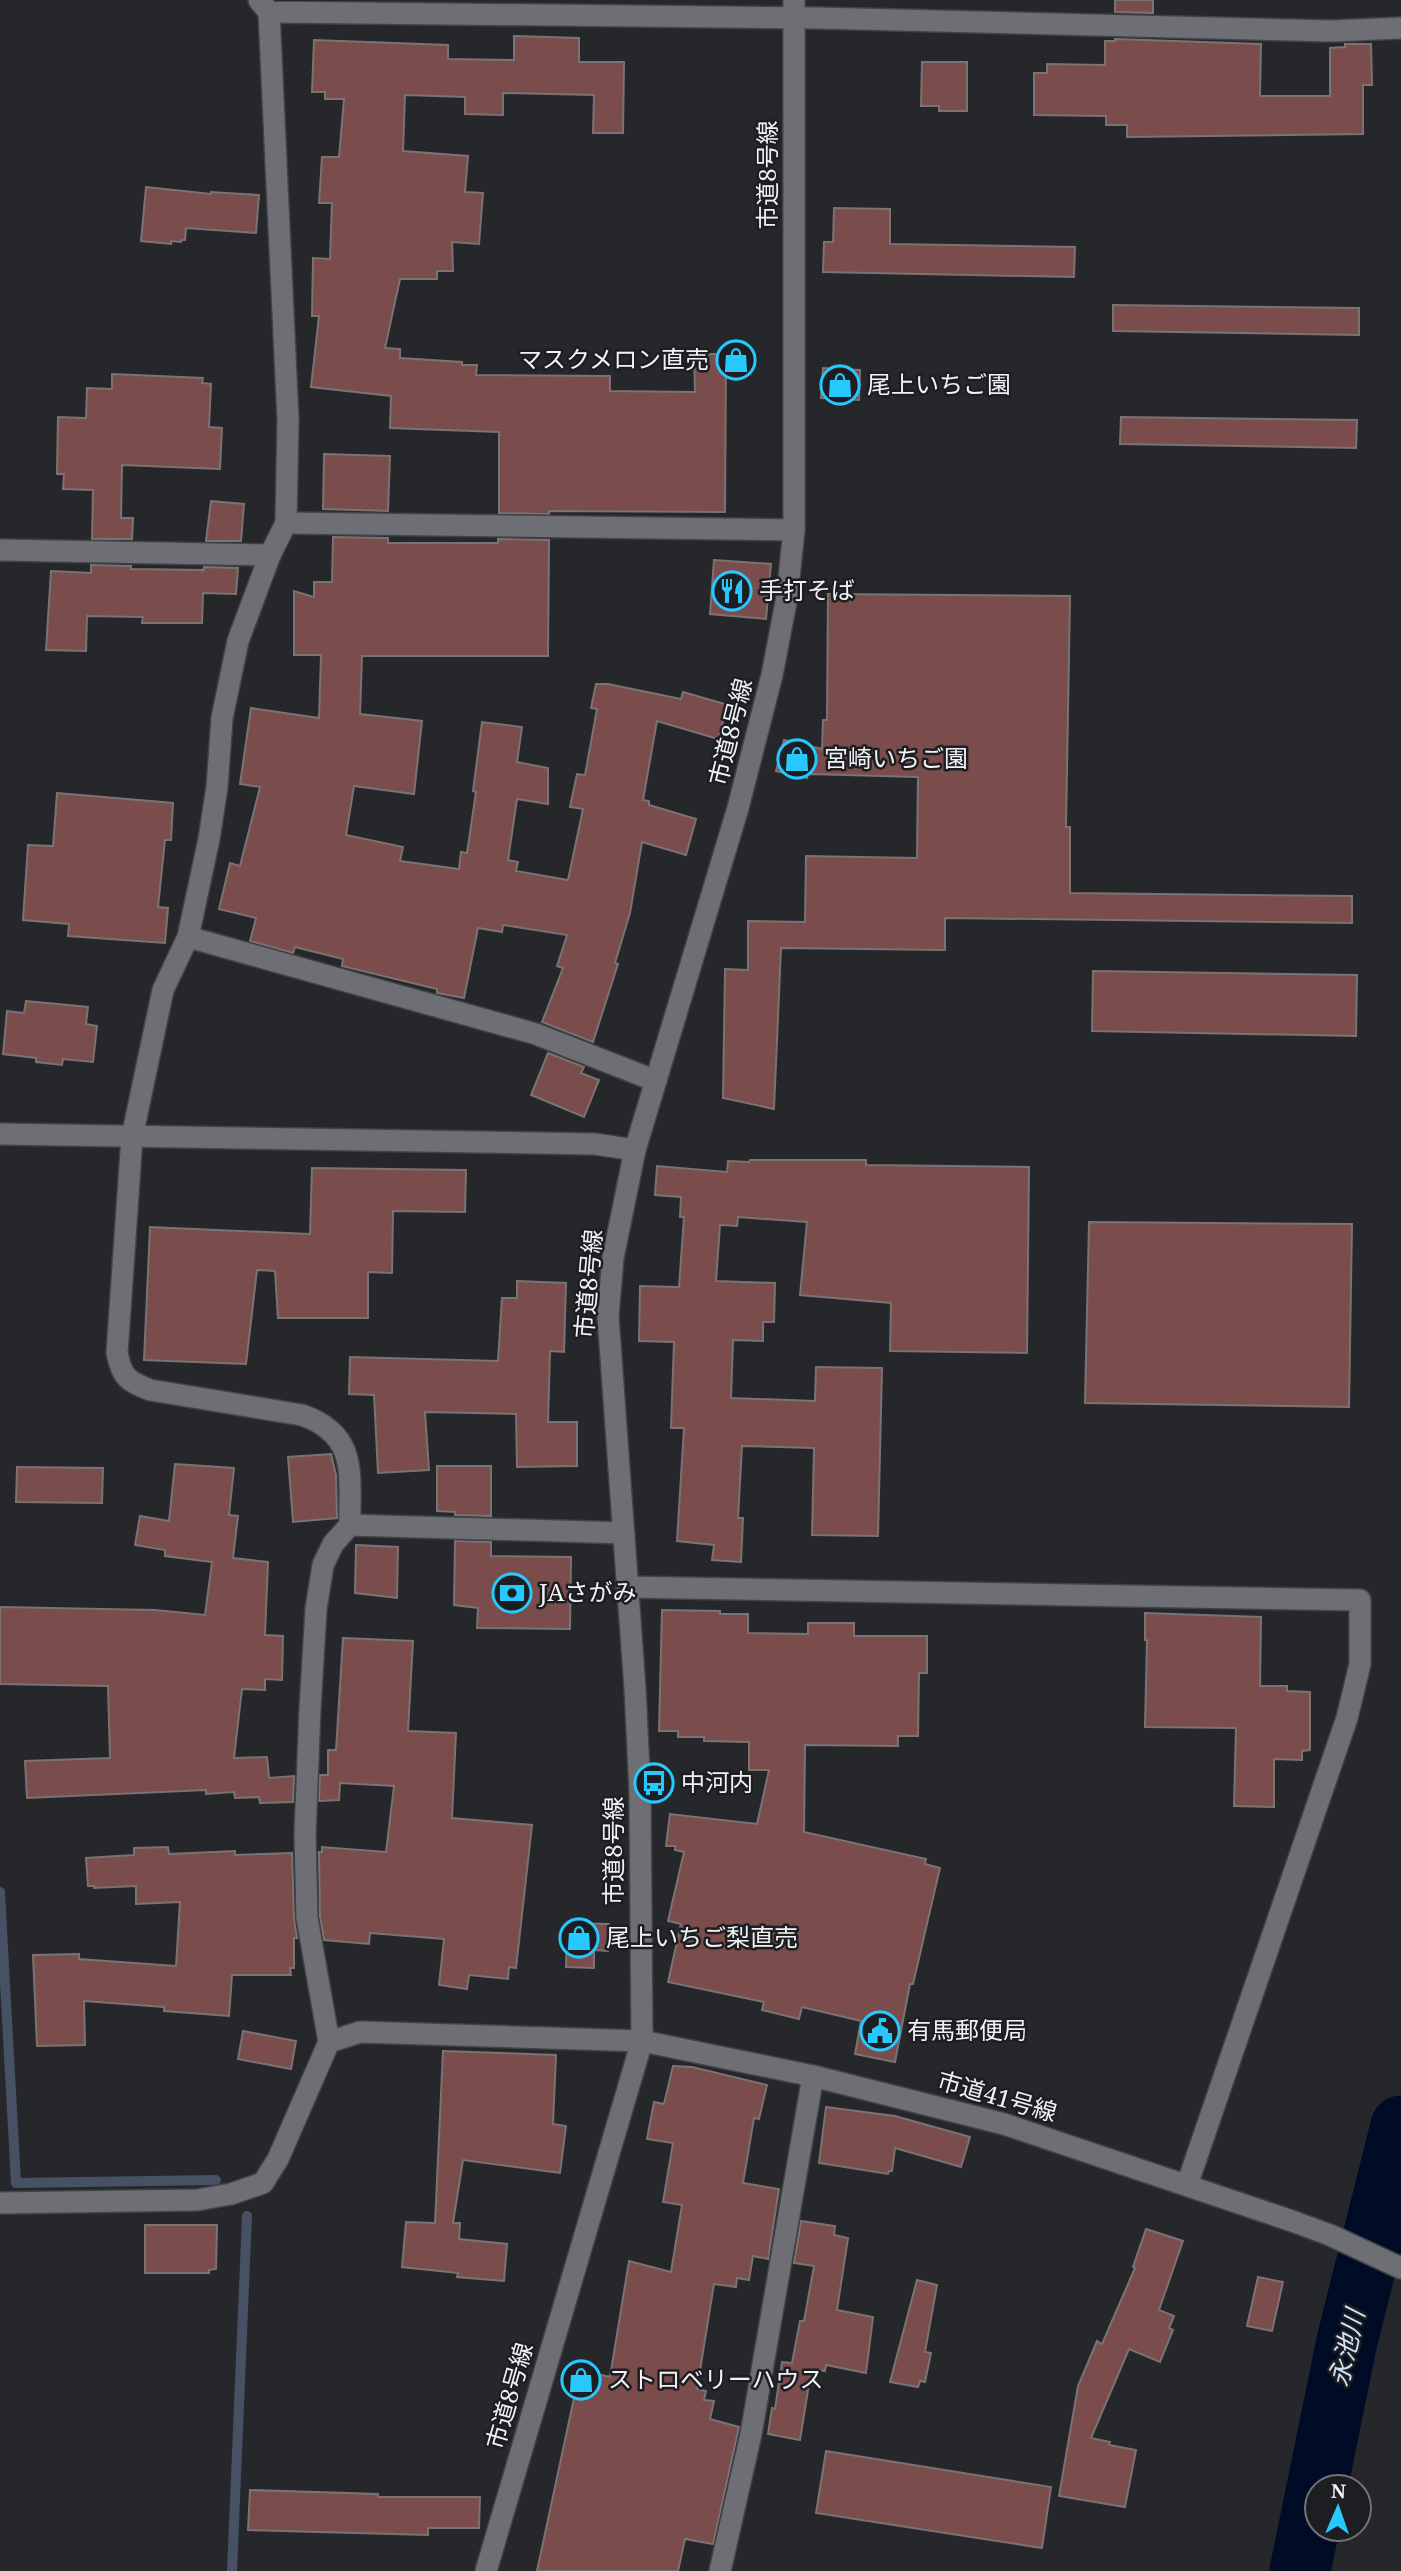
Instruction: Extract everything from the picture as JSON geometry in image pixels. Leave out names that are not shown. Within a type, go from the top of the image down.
[{"type":"street","points":[[0,2203],[198,2200],[231,2194],[263,2183],[278,2160],[329,2042],[306,1918],[305,1833],[316,1609],[323,1565],[333,1544],[350,1525],[349,1469],[346,1455],[340,1439],[320,1422],[302,1415],[150,1390],[128,1381],[120,1367],[117,1345],[132,1137],[163,989],[188,937],[209,839],[217,787],[222,718],[238,640],[270,555],[286,523],[288,420],[264,6],[794,9],[1319,30],[1401,28]]},
{"type":"street","name":"市道8号線","points":[[486,2571],[642,2041],[640,1791],[608,1315],[613,1258],[635,1150],[738,808],[769,688],[787,597],[794,530],[794,9]]},
{"type":"street","points":[[286,523],[794,530]]},
{"type":"street","points":[[0,550],[270,555]]},
{"type":"street","points":[[188,937],[536,1034],[656,1081]]},
{"type":"street","points":[[0,1134],[595,1144],[635,1150]]},
{"type":"street","points":[[350,1525],[624,1532]]},
{"type":"street","points":[[627,1587],[1360,1601],[1360,1664],[1347,1718],[1188,2185]]},
{"type":"street","name":"市道41号線","points":[[329,2042],[360,2032],[642,2041],[813,2076],[1004,2124],[1330,2235],[1401,2268]]},
{"type":"street","points":[[720,2571],[751,2434],[813,2076]]},
{"type":"building","points":[[1115,0],[1153,0],[1153,13],[1115,12]]},
{"type":"building","points":[[514,36],[579,38],[579,62],[624,62],[623,133],[593,133],[594,95],[503,93],[503,115],[465,114],[465,97],[405,95],[403,151],[468,156],[465,192],[483,193],[479,244],[452,242],[453,271],[437,271],[437,279],[400,279],[385,348],[400,349],[400,358],[477,365],[476,375],[610,376],[610,391],[695,392],[694,354],[726,354],[725,512],[499,513],[499,432],[390,428],[391,396],[311,387],[319,316],[312,316],[313,258],[330,259],[332,203],[319,203],[322,157],[339,157],[344,99],[325,99],[325,92],[312,92],[314,40],[448,45],[448,59],[514,60]]},
{"type":"building","points":[[1115,39],[1261,44],[1260,96],[1330,96],[1330,48],[1345,47],[1345,44],[1371,44],[1372,85],[1363,85],[1363,134],[1127,137],[1127,125],[1106,125],[1106,116],[1034,115],[1034,73],[1047,73],[1047,64],[1105,65],[1105,41]]},
{"type":"building","points":[[922,62],[967,62],[967,111],[939,111],[939,106],[921,106]]},
{"type":"building","points":[[146,187],[211,194],[259,195],[256,233],[186,228],[185,240],[181,242],[171,241],[171,244],[141,241]]},
{"type":"building","points":[[834,208],[890,209],[890,244],[1075,247],[1074,277],[823,272],[824,242],[833,242]]},
{"type":"building","points":[[1113,305],[1359,308],[1359,335],[1113,331]]},
{"type":"building","points":[[823,368],[860,370],[859,400],[821,398]]},
{"type":"building","points":[[112,374],[203,378],[202,383],[211,384],[209,427],[222,428],[220,469],[122,465],[121,518],[133,518],[132,539],[92,539],[93,490],[63,489],[64,474],[57,474],[58,417],[86,418],[87,388],[112,389]]},
{"type":"building","points":[[1121,417],[1357,420],[1356,448],[1120,444]]},
{"type":"building","points":[[324,454],[390,456],[388,511],[323,509]]},
{"type":"building","points":[[211,501],[244,504],[241,541],[206,541]]},
{"type":"building","points":[[333,537],[388,538],[388,543],[549,540],[548,656],[362,656],[360,714],[422,721],[414,794],[354,786],[346,835],[403,847],[400,861],[459,869],[461,852],[467,853],[482,722],[522,727],[517,762],[548,768],[548,804],[517,799],[508,860],[518,862],[516,871],[568,880],[583,809],[570,807],[577,774],[585,775],[597,709],[591,708],[596,684],[681,699],[683,692],[728,705],[718,739],[657,721],[643,800],[649,801],[649,805],[696,819],[686,855],[642,842],[630,913],[615,963],[618,964],[593,1042],[542,1022],[563,968],[557,966],[567,935],[503,925],[502,932],[478,928],[464,998],[342,966],[343,959],[295,947],[293,953],[250,941],[256,918],[219,909],[230,863],[240,866],[260,787],[240,784],[251,708],[319,718],[321,655],[294,655],[294,591],[314,597],[314,582],[332,582]]},
{"type":"building","points":[[714,560],[771,564],[766,619],[710,614]]},
{"type":"building","points":[[91,565],[203,572],[204,567],[238,568],[236,594],[203,593],[202,623],[142,623],[143,617],[87,616],[86,651],[46,650],[51,571],[91,573]]},
{"type":"building","points":[[828,594],[1070,596],[1066,827],[1070,827],[1070,893],[1352,896],[1352,923],[945,918],[945,950],[781,948],[774,1109],[723,1098],[725,969],[748,970],[748,921],[805,922],[806,856],[917,858],[918,777],[808,774],[807,778],[776,771],[784,740],[822,749],[823,720],[827,720]]},
{"type":"building","points":[[57,793],[173,803],[171,840],[165,840],[158,907],[168,908],[165,943],[68,936],[69,924],[23,920],[28,845],[53,846]]},
{"type":"building","points":[[1093,971],[1357,975],[1356,1036],[1092,1031]]},
{"type":"building","points":[[26,1001],[88,1007],[86,1024],[97,1026],[93,1062],[63,1059],[62,1065],[36,1062],[36,1058],[3,1054],[7,1011],[24,1013]]},
{"type":"building","points":[[548,1053],[584,1067],[581,1073],[599,1080],[584,1117],[531,1095]]},
{"type":"building","points":[[866,1160],[866,1165],[1029,1167],[1027,1353],[890,1351],[891,1303],[800,1295],[807,1222],[738,1217],[737,1226],[720,1225],[716,1281],[775,1283],[774,1322],[763,1322],[763,1341],[733,1340],[731,1398],[815,1401],[816,1367],[882,1368],[878,1536],[812,1535],[814,1448],[742,1446],[738,1518],[743,1518],[741,1562],[712,1560],[714,1545],[677,1541],[684,1428],[671,1428],[674,1342],[639,1341],[640,1286],[679,1287],[684,1217],[680,1217],[681,1197],[655,1195],[657,1166],[727,1172],[728,1161]]},
{"type":"building","points":[[312,1168],[466,1170],[465,1212],[393,1211],[392,1273],[368,1272],[368,1318],[278,1318],[275,1271],[257,1270],[246,1364],[144,1360],[150,1227],[310,1234]]},
{"type":"building","points":[[1089,1222],[1352,1224],[1349,1407],[1085,1403]]},
{"type":"building","points":[[517,1281],[566,1283],[564,1352],[550,1351],[548,1422],[577,1422],[577,1466],[517,1467],[516,1414],[425,1412],[429,1470],[378,1473],[374,1395],[349,1394],[350,1357],[498,1361],[502,1298],[517,1298]]},
{"type":"building","points":[[331,1454],[336,1475],[337,1518],[293,1522],[288,1457]]},
{"type":"building","points":[[175,1464],[234,1468],[229,1515],[238,1516],[233,1558],[268,1562],[265,1635],[283,1636],[282,1680],[265,1679],[265,1690],[242,1689],[234,1758],[267,1757],[269,1778],[294,1776],[293,1802],[260,1803],[259,1797],[235,1798],[234,1792],[206,1794],[206,1790],[27,1798],[25,1761],[110,1758],[108,1686],[0,1684],[0,1607],[155,1610],[205,1615],[212,1562],[165,1556],[165,1550],[135,1545],[140,1516],[169,1521]]},
{"type":"building","points":[[437,1466],[491,1466],[491,1516],[455,1515],[455,1512],[437,1511]]},
{"type":"building","points":[[17,1467],[103,1468],[102,1503],[16,1502]]},
{"type":"building","name":"JAさがみ","points":[[455,1541],[491,1542],[491,1556],[571,1557],[570,1629],[477,1628],[478,1608],[454,1605]]},
{"type":"building","points":[[356,1545],[398,1547],[397,1598],[355,1593]]},
{"type":"building","points":[[662,1610],[748,1614],[748,1633],[808,1634],[808,1623],[854,1623],[854,1636],[927,1636],[927,1673],[919,1673],[918,1736],[898,1736],[898,1746],[805,1745],[804,1832],[926,1859],[925,1864],[940,1868],[913,1984],[910,1984],[895,2062],[855,2054],[861,2021],[802,2007],[799,2019],[762,2010],[764,2002],[668,1982],[681,1924],[668,1921],[684,1852],[675,1850],[675,1846],[666,1846],[670,1814],[757,1824],[769,1770],[749,1770],[749,1742],[704,1741],[704,1737],[678,1737],[678,1731],[659,1731]]},
{"type":"building","points":[[1145,1613],[1261,1617],[1260,1686],[1287,1686],[1287,1691],[1310,1692],[1310,1750],[1302,1751],[1302,1760],[1274,1759],[1274,1807],[1234,1806],[1236,1728],[1145,1727]]},
{"type":"building","points":[[343,1638],[413,1641],[408,1731],[456,1733],[452,1818],[532,1825],[516,1968],[509,1967],[508,1979],[469,1975],[467,1989],[439,1985],[444,1939],[370,1933],[369,1944],[324,1940],[320,1917],[319,1852],[322,1852],[322,1847],[386,1852],[394,1786],[340,1783],[339,1800],[319,1801],[320,1775],[328,1775],[328,1750],[336,1750]]},
{"type":"building","points":[[168,1847],[169,1854],[235,1851],[235,1855],[292,1853],[297,1938],[294,1938],[294,1968],[290,1968],[291,1975],[232,1975],[229,2016],[164,2011],[164,2007],[84,2001],[85,2045],[37,2046],[33,1955],[79,1954],[79,1959],[176,1966],[180,1902],[136,1904],[136,1886],[88,1886],[86,1858],[134,1855],[134,1848]]},
{"type":"building","points":[[567,1923],[609,1924],[608,1951],[594,1950],[594,1968],[566,1967]]},
{"type":"building","points":[[243,2031],[296,2041],[291,2069],[238,2059]]},
{"type":"building","points":[[443,2051],[556,2055],[553,2124],[566,2126],[560,2173],[463,2160],[453,2223],[460,2223],[459,2239],[507,2244],[504,2281],[457,2277],[458,2273],[402,2267],[406,2222],[435,2223]]},
{"type":"building","points":[[673,2066],[692,2067],[767,2085],[759,2119],[754,2118],[743,2183],[779,2189],[768,2259],[753,2256],[749,2280],[737,2278],[736,2287],[714,2284],[697,2389],[706,2391],[704,2400],[714,2401],[710,2419],[739,2427],[713,2544],[685,2539],[678,2571],[537,2571],[580,2370],[610,2377],[629,2261],[671,2272],[682,2205],[663,2202],[673,2143],[647,2139],[654,2102],[664,2104]]},
{"type":"building","points":[[826,2107],[895,2116],[970,2137],[961,2167],[895,2148],[892,2171],[888,2174],[819,2163]]},
{"type":"building","points":[[801,2221],[835,2226],[834,2235],[848,2238],[837,2310],[873,2317],[866,2373],[826,2365],[825,2371],[818,2370],[816,2385],[809,2384],[800,2440],[768,2434],[782,2362],[792,2363],[800,2321],[804,2321],[814,2266],[794,2263]]},
{"type":"building","points":[[145,2225],[217,2225],[216,2269],[209,2270],[209,2273],[145,2273]]},
{"type":"building","points":[[1146,2229],[1183,2241],[1159,2310],[1174,2316],[1169,2328],[1173,2330],[1160,2362],[1129,2349],[1091,2438],[1110,2442],[1109,2445],[1136,2450],[1125,2507],[1059,2496],[1078,2386],[1097,2341],[1102,2344],[1135,2268],[1133,2267]]},
{"type":"building","points":[[1258,2277],[1283,2282],[1272,2331],[1247,2326]]},
{"type":"building","points":[[917,2280],[937,2285],[925,2352],[931,2353],[925,2382],[920,2381],[918,2387],[890,2382]]},
{"type":"building","points":[[826,2451],[1051,2487],[1042,2548],[816,2513]]},
{"type":"building","points":[[250,2490],[378,2494],[378,2497],[480,2497],[479,2528],[428,2528],[428,2535],[248,2530]]},
{"type":"waterway","points":[[0,1892],[16,2183],[216,2180]]},
{"type":"waterway","name":"永池川","points":[[1300,2571],[1347,2341],[1401,2126]]},
{"type":"waterway","points":[[232,2571],[247,2216]]},
{"type":"place","name":"マスクメロン直売","points":[[736,360]]},
{"type":"place","name":"尾上いちご園","points":[[840,385]]},
{"type":"place","name":"手打そば","points":[[732,591]]},
{"type":"place","name":"宮崎いちご園","points":[[797,759]]},
{"type":"place","name":"JAさがみ","points":[[512,1593]]},
{"type":"place","name":"中河内","points":[[654,1783]]},
{"type":"place","name":"尾上いちご梨直売","points":[[579,1938]]},
{"type":"place","name":"有馬郵便局","points":[[880,2031]]},
{"type":"place","name":"ストロベリーハウス","points":[[581,2380]]}]
